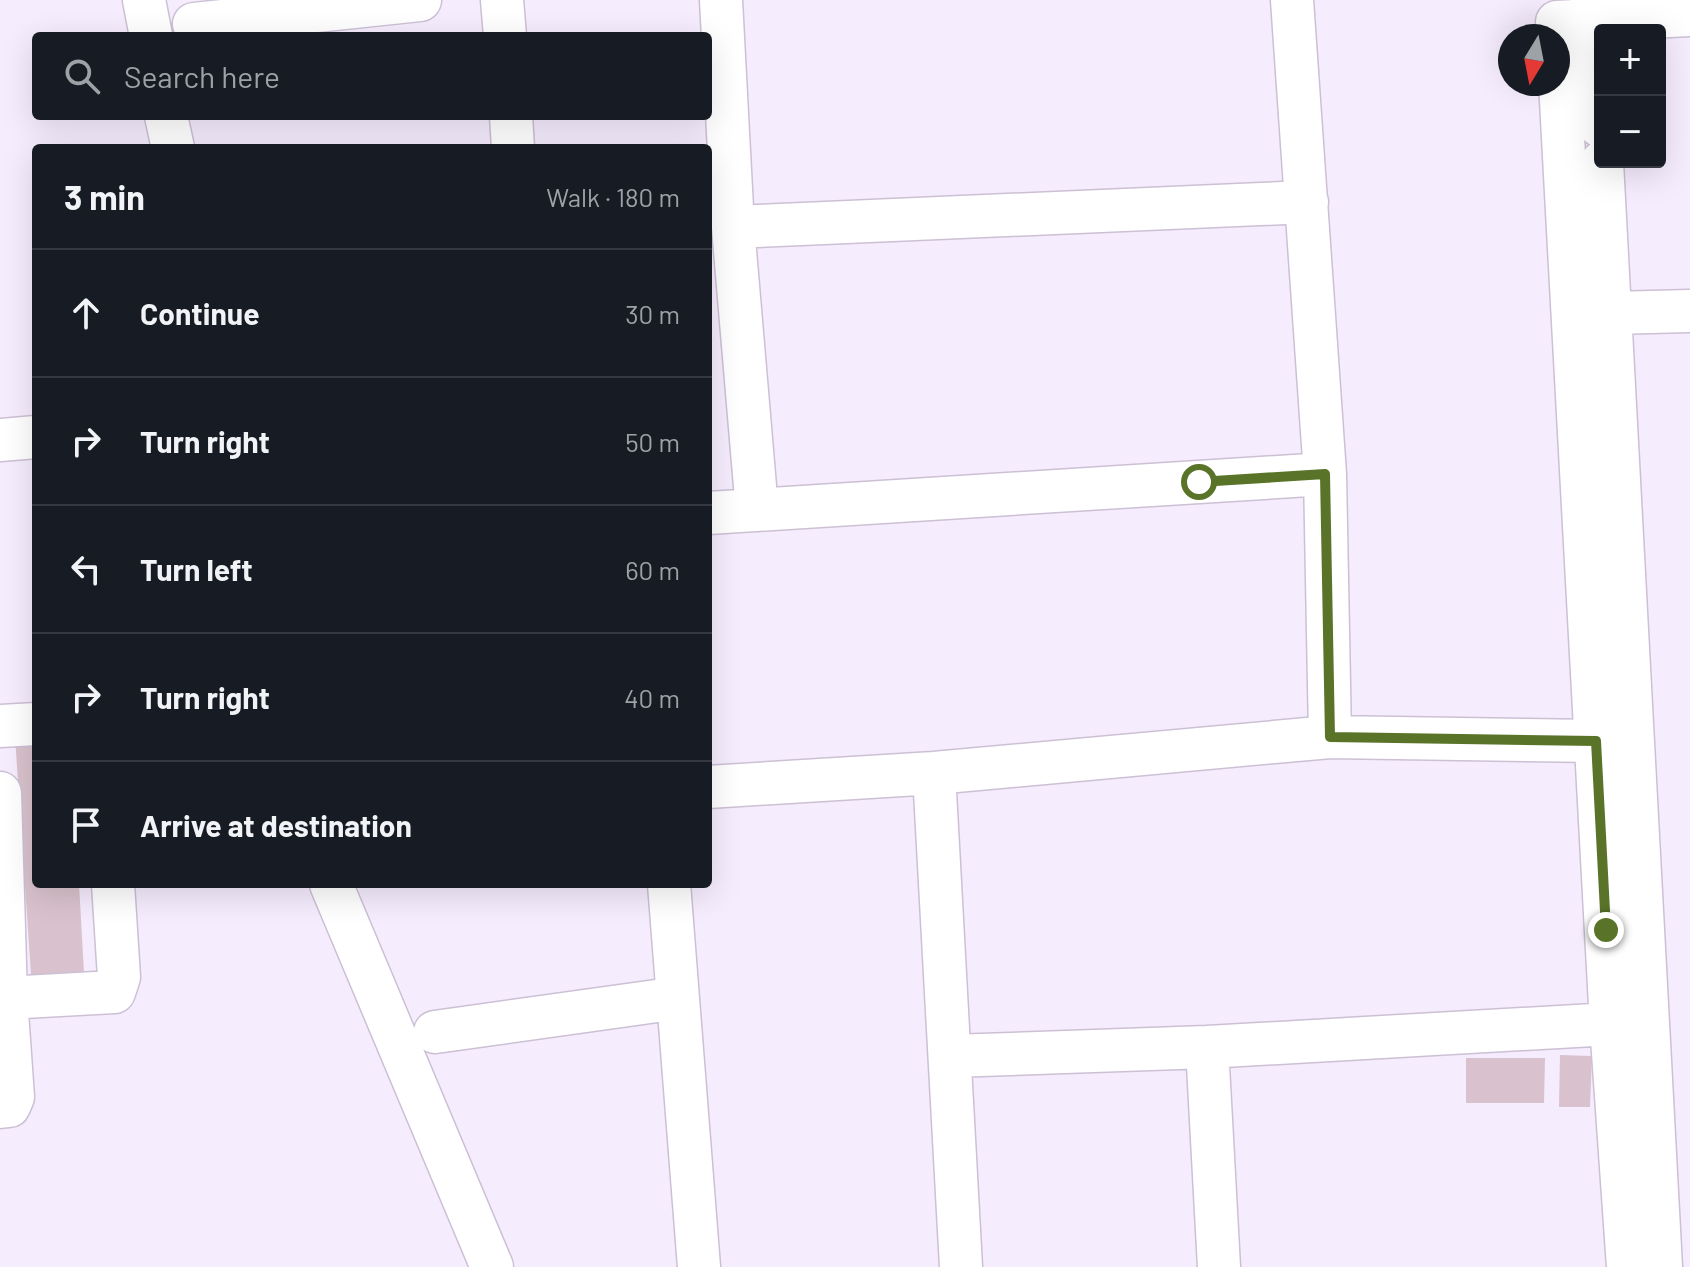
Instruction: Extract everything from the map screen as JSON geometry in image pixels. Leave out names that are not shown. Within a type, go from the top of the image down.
[{"type":"street","points":[[144,0],[150,32]]},
{"type":"street","points":[[194,24],[420,0]]},
{"type":"street","points":[[502,0],[505,32]]},
{"type":"street","points":[[721,0],[733,227],[757,510]]},
{"type":"street","points":[[1292,0],[1325,474],[1330,737]]},
{"type":"street","points":[[1569,20],[1690,15]]},
{"type":"street","points":[[1569,20],[1594,105]]},
{"type":"street","points":[[1569,20],[1661,1267]]},
{"type":"street","points":[[167,120],[172,144]]},
{"type":"street","points":[[511,120],[513,144]]},
{"type":"street","points":[[1602,168],[1592,316],[1596,741],[1611,1024],[1658,1204],[1628,1267]]},
{"type":"street","points":[[733,227],[1307,202]]},
{"type":"street","points":[[1592,316],[1690,311]]},
{"type":"street","points":[[0,440],[32,437]]},
{"type":"street","points":[[712,513],[1325,474]]},
{"type":"street","points":[[0,726],[32,724]]},
{"type":"street","points":[[712,787],[934,773],[1330,737],[1596,741]]},
{"type":"street","points":[[934,773],[961,1267]]},
{"type":"street","points":[[0,793],[3,998],[13,1097],[9,1106],[0,1107]]},
{"type":"street","points":[[3,998],[114,992],[119,977],[113,888]]},
{"type":"street","points":[[333,888],[492,1267]]},
{"type":"street","points":[[669,888],[699,1267]]},
{"type":"street","points":[[435,1032],[678,998]]},
{"type":"street","points":[[951,1056],[1207,1047],[1611,1024]]},
{"type":"street","points":[[1207,1047],[1219,1267]]},
{"type":"building","points":[[32,736],[32,888],[79,888],[84,973],[31,975],[15,737]]},
{"type":"building","points":[[1560,1055],[1592,1056],[1590,1107],[1559,1107]]},
{"type":"building","points":[[1466,1058],[1545,1058],[1544,1103],[1466,1103]]},
{"type":"route","points":[[1199,482],[1325,474],[1330,737],[1596,741],[1606,930]]}]
